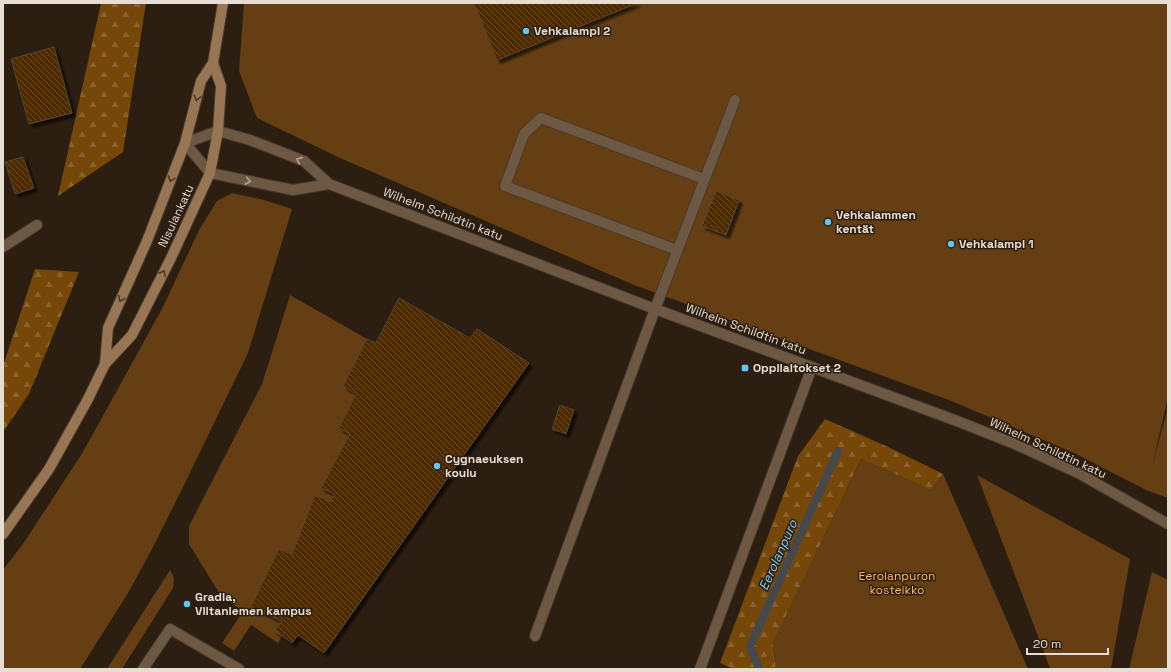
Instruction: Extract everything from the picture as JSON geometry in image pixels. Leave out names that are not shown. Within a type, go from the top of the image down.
[{"type":"main road","name":"Nisulankatu","points":[[105,364],[108,328],[147,241],[185,143],[201,81],[212,62],[223,3]]},
{"type":"main road","name":"Nisulankatu","points":[[3,534],[49,469],[88,399],[105,364],[132,335],[171,258],[210,173],[218,131],[221,86],[212,62]]},
{"type":"street","points":[[535,636],[677,250],[735,100]]},
{"type":"street","points":[[677,250],[505,186],[524,134],[541,118],[704,179]]},
{"type":"street","points":[[218,131],[185,143],[210,173],[293,190],[329,184]]},
{"type":"street","name":"Wilhelm Schildtin katu","points":[[218,131],[250,140],[304,161],[329,184],[655,309],[1015,444],[1080,474],[1168,524]]},
{"type":"street","points":[[3,247],[37,225]]},
{"type":"street","points":[[700,669],[812,367]]},
{"type":"street","points":[[143,669],[170,629],[239,669]]},
{"type":"green space","points":[[101,3],[146,3],[123,152],[58,196]]},
{"type":"green space","name":"Vehkalammen kentät","points":[[244,3],[1168,3],[1168,397],[1152,467],[1168,407],[1168,498],[1146,490],[1074,453],[949,400],[634,285],[340,158],[257,118],[239,71]]},
{"type":"green space","points":[[232,193],[264,200],[292,209],[248,353],[151,551],[128,593],[80,669],[3,669],[3,570],[25,541],[83,452],[163,307],[199,230],[217,201]]},
{"type":"green space","points":[[35,269],[79,272],[29,394],[3,432],[3,366]]},
{"type":"green space","points":[[290,295],[367,339],[343,386],[356,394],[339,428],[350,434],[321,488],[335,494],[331,502],[315,495],[292,555],[279,549],[251,607],[282,621],[276,631],[282,636],[278,643],[251,625],[234,651],[222,643],[243,611],[221,596],[189,544],[189,526],[262,384]]},
{"type":"green space","points":[[825,419],[886,446],[943,474],[931,490],[861,459],[773,643],[776,669],[733,669],[720,663],[798,456]]},
{"type":"green space","name":"Eerolanpuron kosteikko","points":[[861,459],[931,490],[943,474],[1028,669],[776,669],[773,643]]},
{"type":"green space","points":[[977,475],[1130,559],[1111,669],[1050,668]]},
{"type":"green space","points":[[170,570],[174,578],[173,588],[122,669],[107,669]]},
{"type":"green space","points":[[1152,572],[1168,580],[1168,669],[1129,669]]},
{"type":"building","name":"Vehkalampi 2","points":[[474,3],[637,3],[497,60]]},
{"type":"building","points":[[54,47],[72,113],[29,124],[11,59]]},
{"type":"building","points":[[23,157],[34,188],[15,194],[5,162]]},
{"type":"building","points":[[716,191],[739,200],[726,235],[702,226]]},
{"type":"building","points":[[399,298],[470,338],[477,329],[529,363],[324,653],[298,635],[292,643],[275,631],[282,621],[251,607],[279,549],[292,555],[315,495],[331,502],[335,494],[321,488],[350,434],[339,428],[356,394],[343,386],[367,339],[376,343]]},
{"type":"building","points":[[560,405],[574,410],[566,434],[552,429]]},
{"type":"waterway","name":"Eerolanpuro","points":[[759,669],[750,646],[838,451]]},
{"type":"place","name":"Vehkalampi 2","points":[[526,31]]},
{"type":"place","name":"Vehkalammen kentät","points":[[828,222]]},
{"type":"place","name":"Vehkalampi 1","points":[[951,244]]},
{"type":"place","name":"Oppilaitokset 2","points":[[745,368]]},
{"type":"place","name":"Cygnaeuksen koulu","points":[[437,466]]},
{"type":"place","name":"Gradia, Viitaniemen kampus","points":[[187,604]]}]
